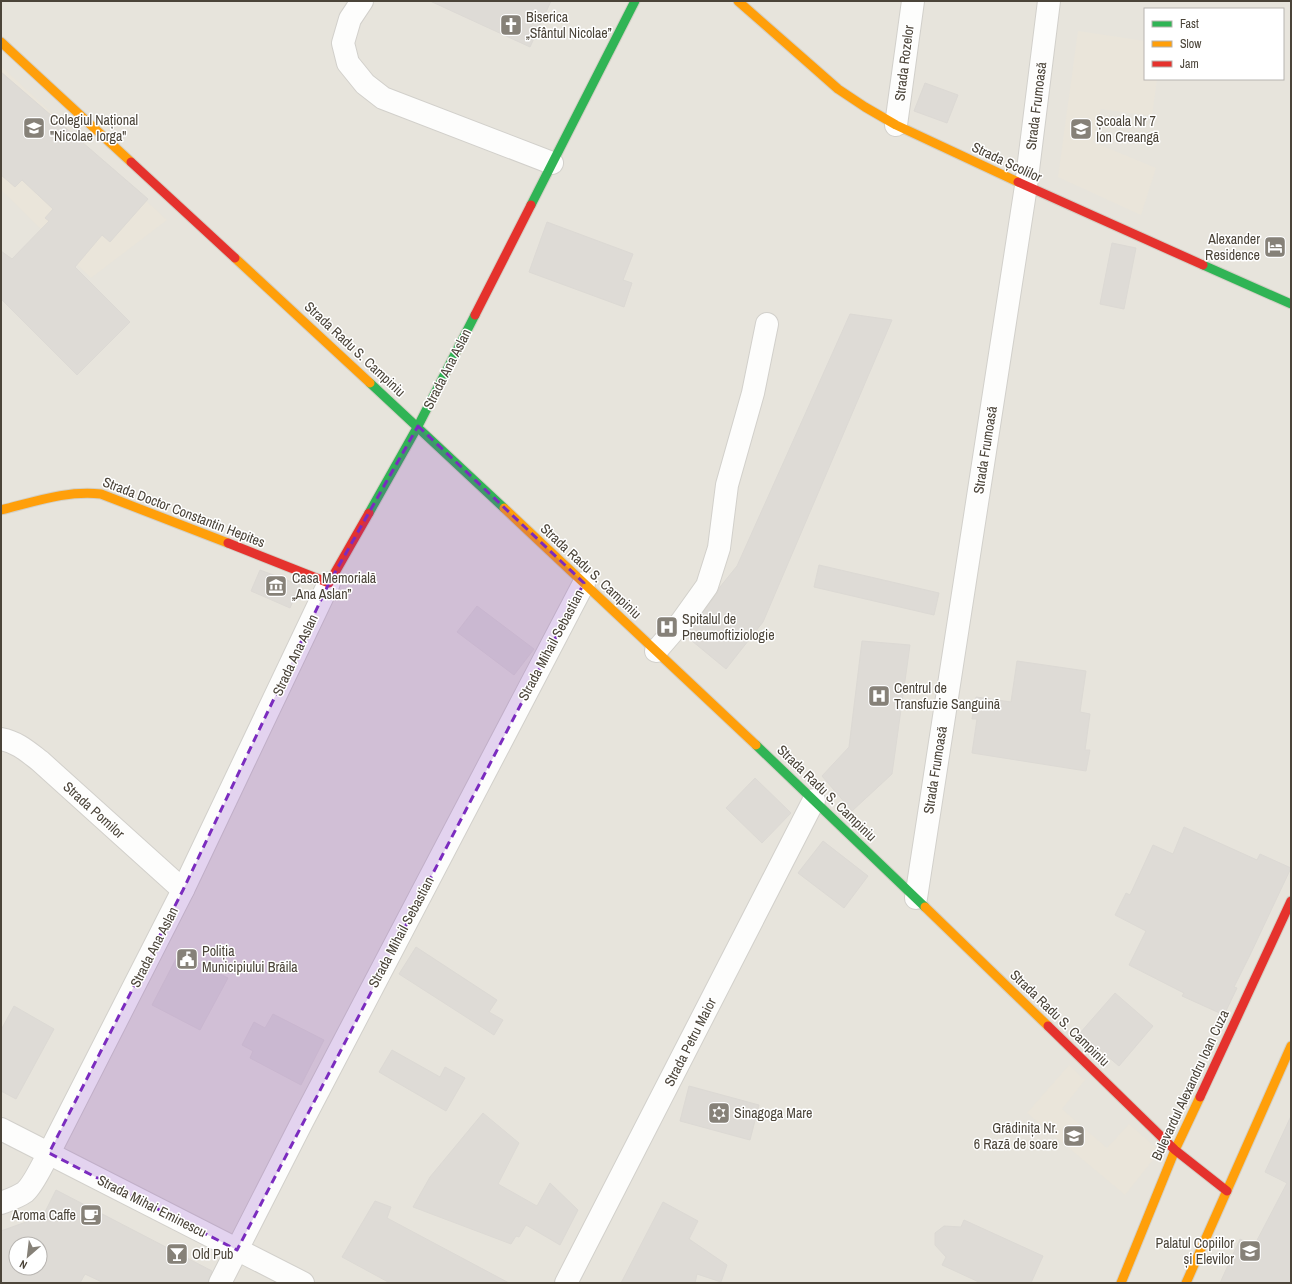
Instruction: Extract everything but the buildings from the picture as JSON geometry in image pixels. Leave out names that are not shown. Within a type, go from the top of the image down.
[{"type":"main road","name":"Strada Ana Aslan","points":[[329,583],[418,426],[635,1]]},
{"type":"main road","name":"Strada Școlilor","points":[[738,1],[838,89],[864,107],[896,125],[1026,186],[1291,304]]},
{"type":"main road","name":"Strada Radu S. Campiniu","points":[[1,42],[418,426],[814,800],[1175,1150],[1227,1191]]},
{"type":"main road","name":"Strada Doctor Constantin Hepites","points":[[1,510],[86,492],[101,494],[329,583]]},
{"type":"main road","name":"Bulevardul Alexandru Ioan Cuza","points":[[1121,1283],[1175,1150],[1291,901]]},
{"type":"main road","points":[[1186,1283],[1291,1046]]},
{"type":"street","points":[[362,1],[350,19],[343,43],[348,63],[364,84],[382,98],[552,163]]},
{"type":"street","name":"Strada Rozelor","points":[[896,125],[912,1]]},
{"type":"street","name":"Strada Frumoasă","points":[[916,898],[1026,186],[1049,1]]},
{"type":"street","points":[[656,651],[682,621],[707,586],[719,548],[727,485],[753,393],[768,324]]},
{"type":"street","name":"Strada Ana Aslan","points":[[1,1203],[15,1198],[25,1192],[49,1153],[183,890],[329,583]]},
{"type":"street","name":"Strada Mihail Sebastian","points":[[220,1283],[306,1115],[584,583]]},
{"type":"street","name":"Strada Pomilor","points":[[1,739],[12,741],[20,745],[40,761],[183,890]]},
{"type":"street","name":"Strada Petru Maior","points":[[566,1283],[814,800]]},
{"type":"street","name":"Strada Mihai Eminescu","points":[[1,1129],[303,1283]]},
{"type":"highlighted area","points":[[418,426],[584,583],[237,1250],[49,1153],[183,890],[329,583]]},
{"type":"shaded area","points":[[1,1],[1291,1],[1291,1283],[1,1283]]},
{"type":"shaded area","name":"Școala Nr 7 Ion Creangă","points":[[1078,31],[1144,41],[1144,80],[1157,80],[1152,116],[1101,109],[1093,142],[1156,168],[1141,215],[1058,177]]},
{"type":"shaded area","name":"Colegiul Național \"Nicolae Iorga\"","points":[[1,66],[167,220],[91,278],[1,190]]},
{"type":"shaded area","name":"Grădinița Nr. 6 Rază de soare","points":[[1069,1065],[1085,1080],[1062,1109],[1107,1148],[1129,1124],[1160,1151],[1125,1195],[1027,1113]]},
{"type":"traffic: fast","points":[[531,205],[635,1]]},
{"type":"traffic: fast","points":[[1203,265],[1291,304]]},
{"type":"traffic: fast","points":[[369,513],[418,426],[475,315]]},
{"type":"traffic: fast","points":[[370,383],[504,508]]},
{"type":"traffic: fast","points":[[756,745],[925,907]]},
{"type":"traffic: slow","points":[[738,1],[838,89],[865,107],[896,125],[1018,182]]},
{"type":"traffic: slow","points":[[1,42],[131,162]]},
{"type":"traffic: slow","points":[[235,258],[370,383]]},
{"type":"traffic: slow","points":[[1,510],[63,495],[88,493],[101,494],[228,543]]},
{"type":"traffic: slow","points":[[504,508],[756,745]]},
{"type":"traffic: slow","points":[[925,907],[1048,1026]]},
{"type":"traffic: slow","points":[[1186,1283],[1291,1046]]},
{"type":"traffic: slow","points":[[1121,1283],[1175,1150],[1200,1097]]},
{"type":"traffic: jam","points":[[131,162],[235,258]]},
{"type":"traffic: jam","points":[[1018,182],[1203,265]]},
{"type":"traffic: jam","points":[[475,315],[531,205]]},
{"type":"traffic: jam","points":[[228,543],[329,583],[369,513]]},
{"type":"traffic: jam","points":[[1200,1097],[1291,901]]},
{"type":"traffic: jam","points":[[1048,1026],[1175,1150],[1227,1191]]},
{"type":"place","name":"Biserica „Sfântul Nicolae”","points":[[511,25]]},
{"type":"place","name":"Colegiul Național \"Nicolae Iorga\"","points":[[34,128]]},
{"type":"place","name":"Școala Nr 7 Ion Creangă","points":[[1081,129]]},
{"type":"place","name":"Alexander Residence","points":[[1275,247]]},
{"type":"place","name":"Casa Memorială „Ana Aslan”","points":[[276,586]]},
{"type":"place","name":"Spitalul de Pneumoftiziologie","points":[[667,627]]},
{"type":"place","name":"Centrul de Transfuzie Sanguină","points":[[879,696]]},
{"type":"place","name":"Poliția Municipiului Brăila","points":[[187,959]]},
{"type":"place","name":"Sinagoga Mare","points":[[719,1113]]},
{"type":"place","name":"Grădinița Nr. 6 Rază de soare","points":[[1074,1136]]},
{"type":"place","name":"Aroma Caffe","points":[[91,1215]]},
{"type":"place","name":"Palatul Copiilor și Elevilor","points":[[1250,1251]]},
{"type":"place","name":"Old Pub","points":[[177,1254]]}]
